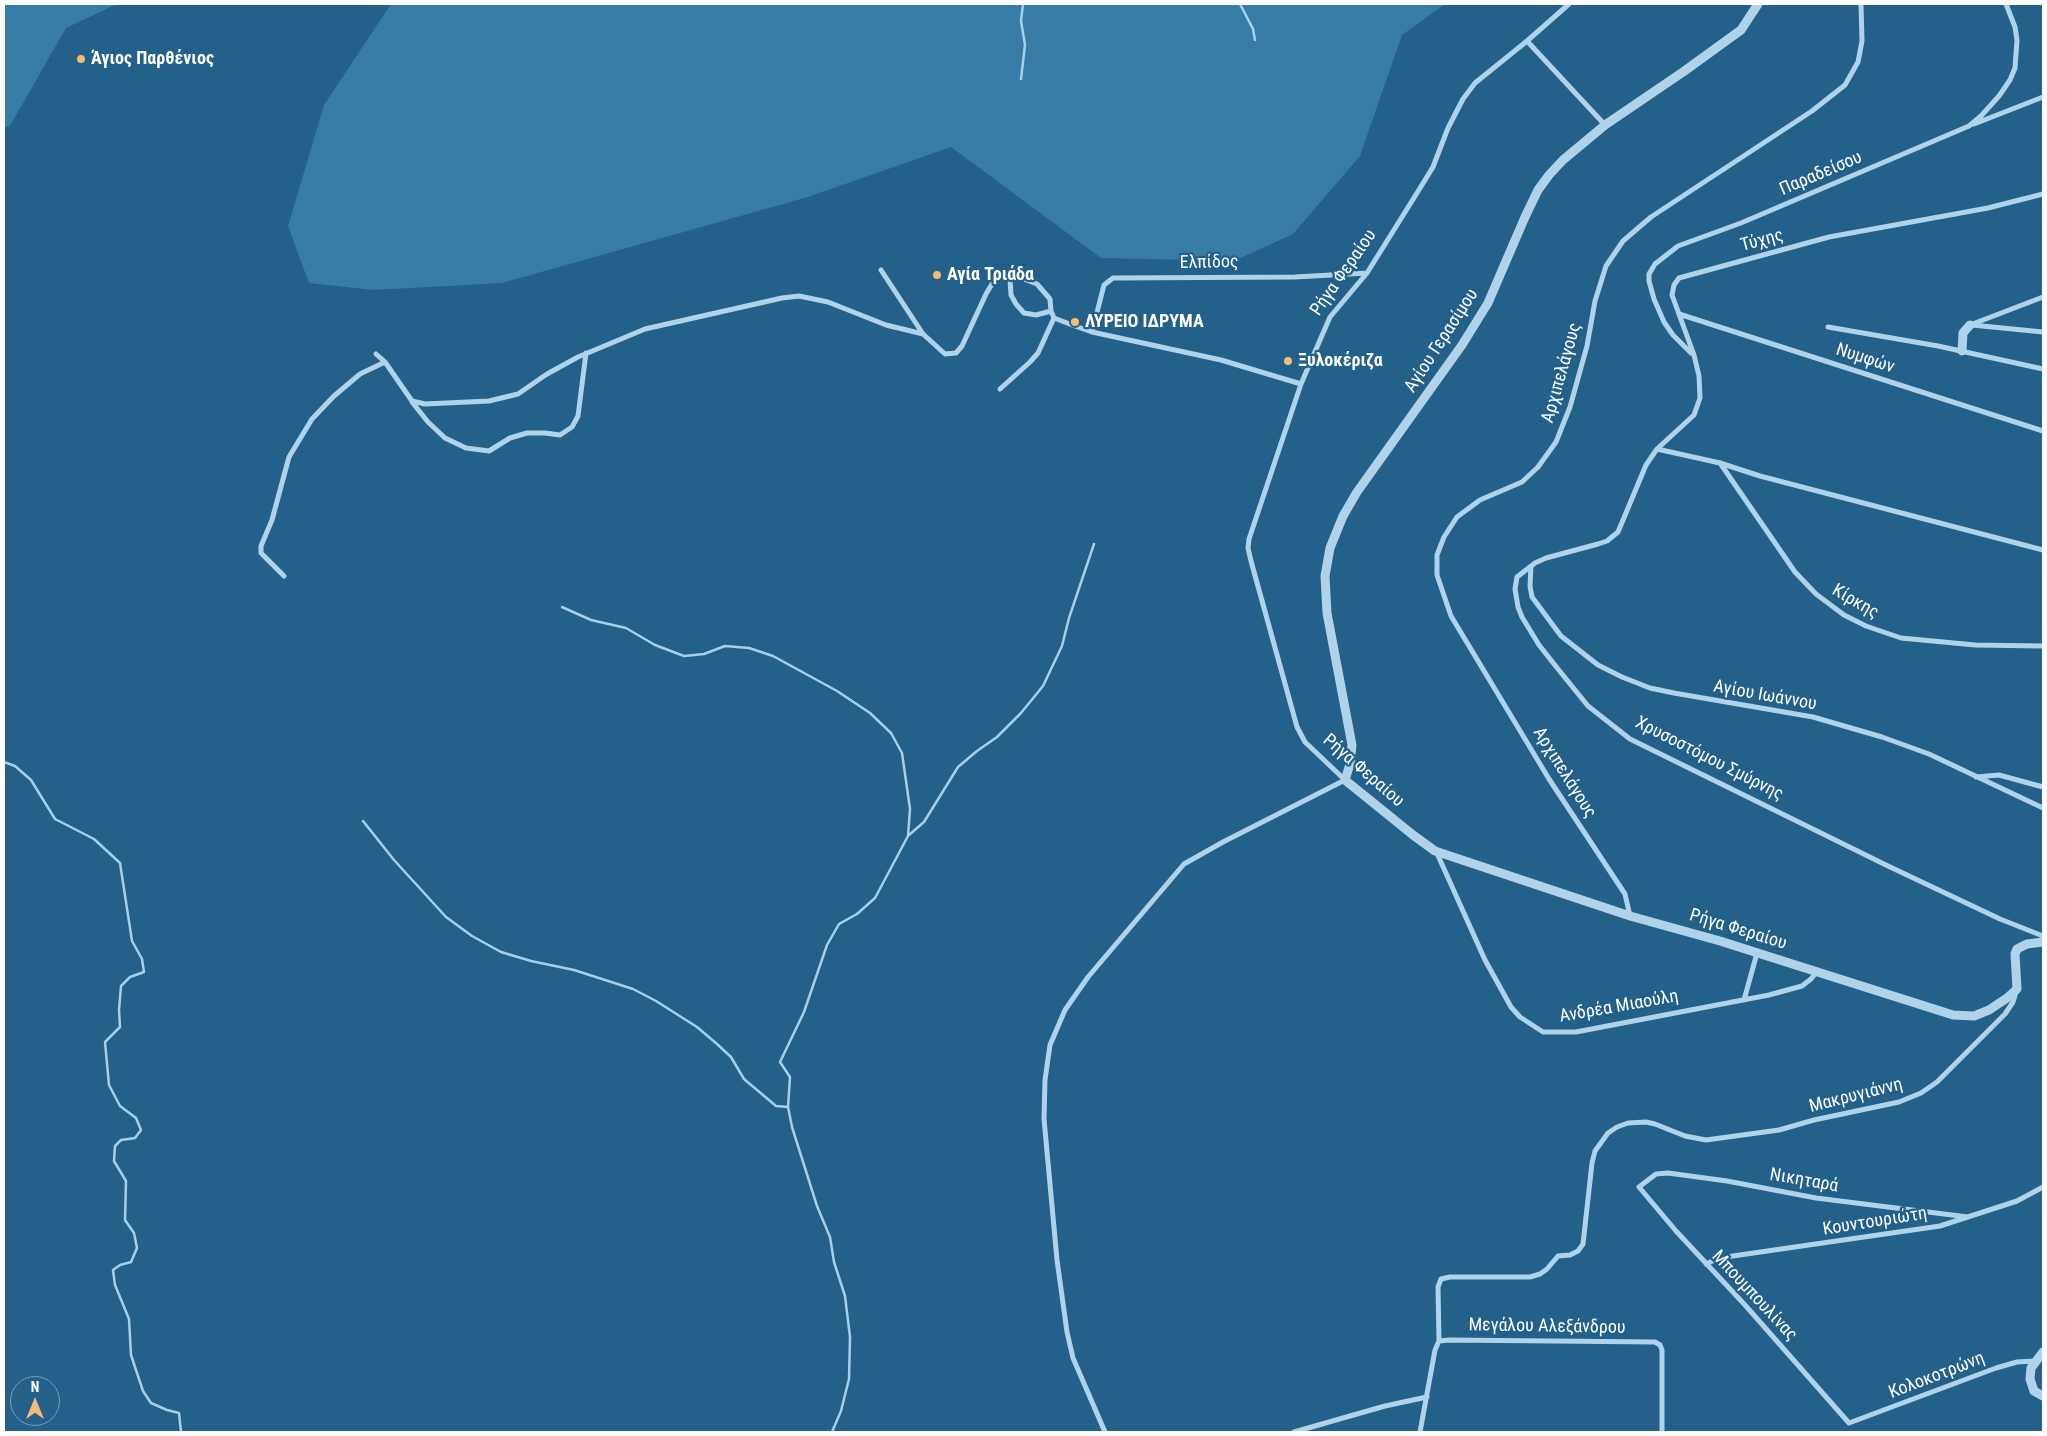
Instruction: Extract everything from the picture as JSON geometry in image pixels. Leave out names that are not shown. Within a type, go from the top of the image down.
[{"type":"street","name":"Ρήγα Φεραίου","points":[[1569,4],[1527,41],[1475,82],[1463,98],[1448,128],[1433,167],[1367,273],[1330,317],[1301,384],[1249,539],[1248,548],[1266,620],[1297,728],[1305,742],[1345,780],[1435,851],[1630,916],[1816,971],[1953,1015],[1974,1016],[1989,1010],[2001,1003],[2017,989]]},
{"type":"street","name":"Αγίου Γερασίμου","points":[[1345,780],[1350,764],[1352,745],[1327,613],[1325,576],[1330,548],[1343,516],[1357,492],[1456,353],[1488,303],[1538,190],[1564,160],[1605,125],[1735,35],[1749,20],[1758,4]]},
{"type":"street","name":"Αρχιπελάγους","points":[[1630,916],[1625,894],[1549,779],[1451,616],[1437,575],[1437,555],[1444,537],[1457,517],[1480,500],[1522,482],[1538,467],[1556,442],[1570,407],[1606,266],[1623,241],[1651,217],[1812,112],[1845,85],[1858,62],[1862,41],[1860,4]]},
{"type":"street","name":"Παραδείσου","points":[[1694,355],[1673,335],[1664,322],[1649,281],[1649,274],[1655,264],[1667,253],[1685,243],[1741,223],[1969,126],[1999,96],[2010,80],[2015,68],[2018,40],[2006,4]]},
{"type":"street","points":[[1527,41],[1605,125]]},
{"type":"street","points":[[1969,126],[2043,97]]},
{"type":"street","name":"Τύχης","points":[[1657,449],[1694,414],[1700,398],[1699,376],[1694,355],[1672,295],[1674,285],[1679,278],[1829,237],[1988,208],[2043,194]]},
{"type":"street","points":[[881,270],[923,334],[945,354],[956,352],[962,346],[995,279],[1002,277],[1010,279],[1021,278],[1037,284],[1050,299],[1054,318],[1092,332],[1221,360],[1301,384]]},
{"type":"street","name":"Ελπίδος","points":[[1092,332],[1104,285],[1113,278],[1294,277],[1367,273]]},
{"type":"street","points":[[1010,279],[1012,295],[1016,304],[1024,313],[1036,315],[1051,311]]},
{"type":"street","points":[[412,401],[426,404],[489,401],[518,394],[547,374],[586,353],[645,329],[782,298],[799,296],[828,302],[886,325],[923,334]]},
{"type":"street","points":[[1962,351],[1963,333],[1970,325],[2043,297]]},
{"type":"street","name":"Νυμφών","points":[[1679,314],[2043,432]]},
{"type":"street","points":[[1000,389],[1038,353],[1054,318]]},
{"type":"street","points":[[1970,325],[2043,332]]},
{"type":"street","points":[[1828,327],[1962,351],[2043,369]]},
{"type":"street","points":[[376,354],[385,362],[428,422],[445,438],[466,448],[489,451],[510,438],[526,433],[560,435],[572,427],[578,416],[586,353]]},
{"type":"street","points":[[284,576],[262,553],[261,546],[272,520],[289,457],[312,419],[334,396],[360,374],[385,362]]},
{"type":"street","points":[[1657,449],[1720,463],[1760,476],[2043,550]]},
{"type":"street","name":"Χρυσοστόμου Σμύρνης","points":[[1657,449],[1646,465],[1618,532],[1607,541],[1546,558],[1531,566],[1518,577],[1515,589],[1518,607],[1533,635],[1588,706],[1630,739],[1888,866],[2000,919],[2043,936]]},
{"type":"street","name":"Κίρκης","points":[[1720,463],[1795,572],[1816,594],[1844,615],[1866,626],[1901,638],[1975,645],[2043,646]]},
{"type":"street","name":"Αγίου Ιωάννου","points":[[1531,566],[1530,586],[1532,596],[1561,636],[1598,665],[1622,677],[1650,688],[1838,724],[1920,751],[2043,808]]},
{"type":"street","points":[[1975,777],[1999,775],[2043,787]]},
{"type":"street","points":[[1105,1432],[1073,1358],[1057,1260],[1044,1119],[1045,1080],[1050,1045],[1065,1010],[1088,977],[1184,864],[1345,780]]},
{"type":"street","name":"Ανδρέα Μιαούλη","points":[[1435,851],[1485,960],[1511,1007],[1520,1017],[1543,1032],[1576,1032],[1744,1000],[1802,986],[1811,979],[1816,971]]},
{"type":"street","points":[[2017,989],[2015,954],[2018,949],[2027,944],[2043,942]]},
{"type":"street","points":[[1744,1000],[1757,953]]},
{"type":"street","name":"Μακρυγιάννη","points":[[1439,1341],[1438,1287],[1441,1279],[1450,1277],[1530,1276],[1540,1274],[1548,1269],[1558,1256],[1570,1255],[1578,1251],[1583,1244],[1595,1151],[1608,1133],[1617,1127],[1637,1122],[1655,1124],[1685,1136],[1706,1140],[1765,1133],[1899,1102],[1921,1094],[1937,1082],[1980,1042],[2013,1002],[2017,989]]},
{"type":"street","name":"Νικηταρά","points":[[1640,1187],[1656,1174],[1668,1174],[1727,1181],[1816,1198],[1968,1217]]},
{"type":"street","name":"Μπουμπουλίνας","points":[[1640,1187],[1706,1264],[1745,1304],[1849,1422]]},
{"type":"street","name":"Κουντουριώτη","points":[[1706,1264],[1719,1258],[1940,1226],[2017,1201],[2043,1187]]},
{"type":"street","points":[[1420,1432],[1435,1350],[1439,1341]]},
{"type":"street","name":"Μεγάλου Αλεξάνδρου","points":[[1439,1341],[1655,1342],[1660,1345],[1662,1350],[1662,1432]]},
{"type":"street","points":[[2043,1352],[2031,1368],[2030,1379],[2034,1391],[2043,1396]]},
{"type":"street","name":"Κολοκοτρώνη","points":[[1849,1422],[1996,1368],[2017,1362],[2035,1361]]},
{"type":"street","points":[[1294,1432],[1385,1406],[1427,1397]]},
{"type":"shaded area","points":[[4,4],[117,4],[66,28],[10,126],[4,127]]},
{"type":"shaded area","points":[[391,4],[1445,4],[1402,35],[1360,156],[1293,234],[1234,261],[1101,258],[951,147],[808,197],[502,283],[373,290],[309,283],[288,226],[324,105]]},
{"type":"waterway","points":[[1021,79],[1025,45],[1021,21],[1023,4]]},
{"type":"waterway","points":[[1240,4],[1253,29],[1255,40]]},
{"type":"waterway","points":[[909,835],[924,822],[958,767],[997,737],[1021,713],[1043,686],[1062,646],[1069,618],[1094,544]]},
{"type":"waterway","points":[[562,607],[591,620],[626,628],[655,645],[684,656],[704,654],[725,646],[749,648],[773,656],[837,691],[870,713],[891,733],[902,753],[910,809],[908,836],[875,898],[857,914],[839,924],[827,945],[804,1012],[780,1062],[790,1077],[788,1107],[792,1127],[817,1206],[830,1237],[834,1262],[845,1296],[850,1337],[849,1379],[841,1411],[832,1432]]},
{"type":"waterway","points":[[4,762],[15,766],[31,780],[55,819],[94,839],[120,863],[132,941],[142,959],[144,972],[130,977],[121,986],[120,1027],[105,1042],[109,1085],[120,1106],[136,1118],[141,1130],[135,1138],[121,1140],[115,1146],[114,1161],[126,1181],[125,1220],[134,1233],[137,1248],[131,1262],[120,1265],[113,1270],[115,1285],[129,1319],[131,1355],[143,1391],[151,1403],[179,1413],[181,1432]]},
{"type":"waterway","points":[[363,821],[394,860],[446,917],[472,936],[501,952],[531,961],[574,970],[633,989],[656,1001],[697,1027],[717,1044],[731,1057],[744,1079],[776,1106],[788,1107]]},
{"type":"place","name":"Άγιος Παρθένιος","points":[[81,59]]},
{"type":"place","name":"Αγία Τριάδα","points":[[937,275]]},
{"type":"place","name":"ΛΥΡΕΙΟ ΙΔΡΥΜΑ","points":[[1075,322]]},
{"type":"place","name":"Ξυλοκέριζα","points":[[1288,361]]}]
